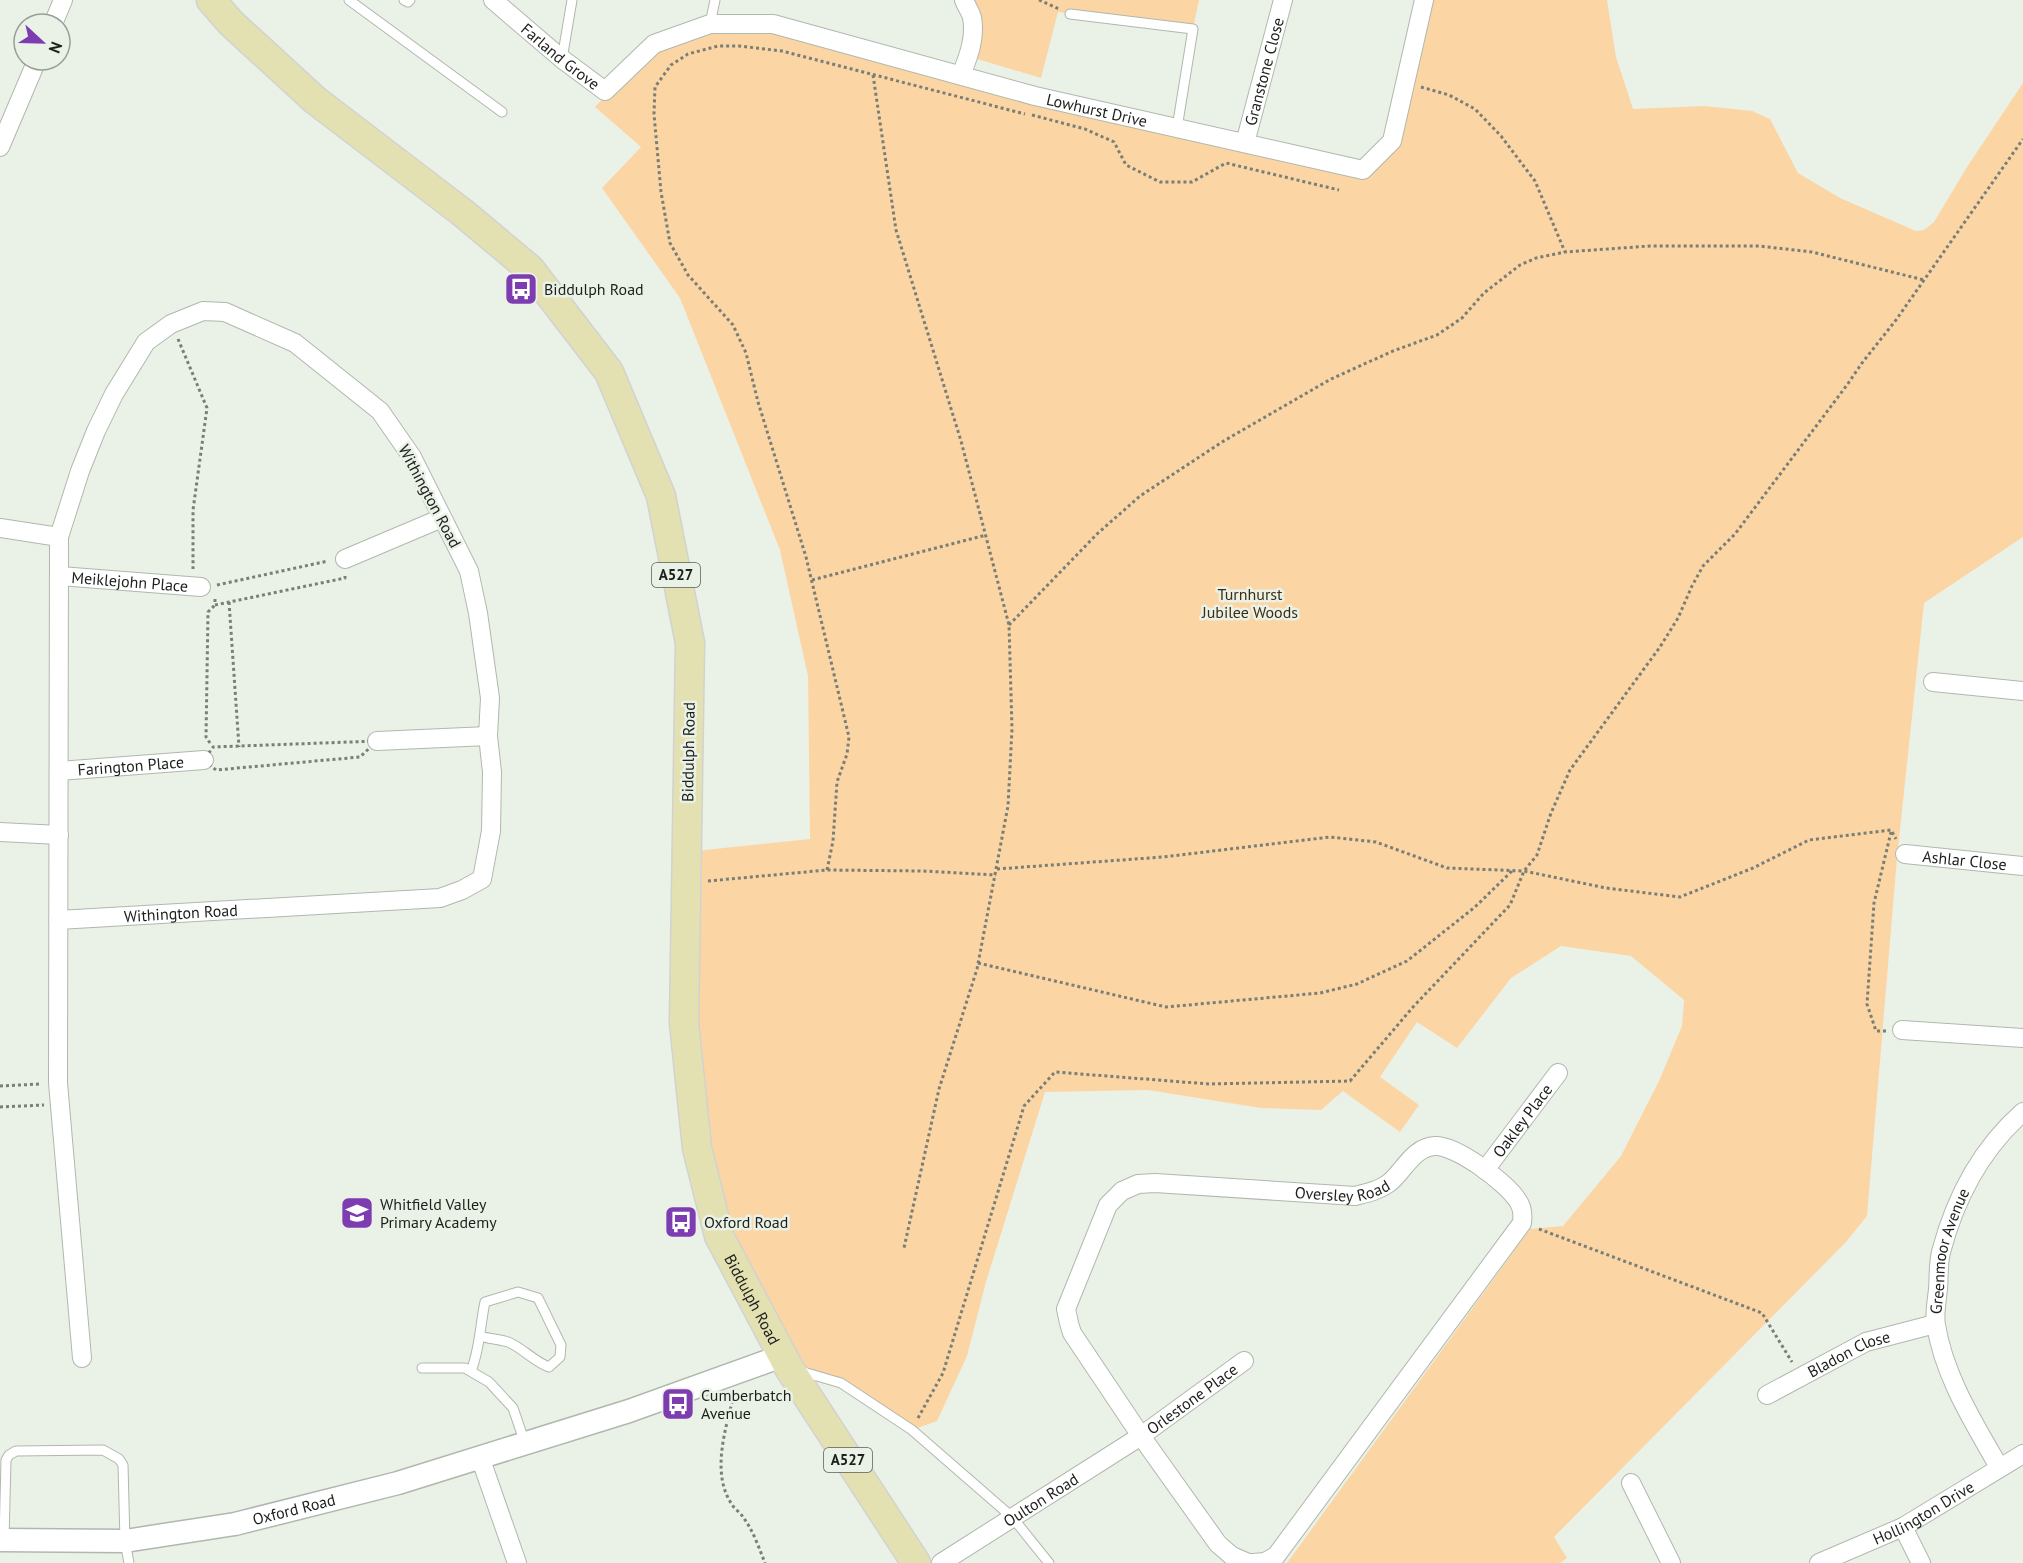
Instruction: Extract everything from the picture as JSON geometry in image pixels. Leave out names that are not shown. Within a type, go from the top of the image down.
[{"type":"main road","name":"Biddulph Road","points":[[212,0],[231,23],[315,100],[463,213],[530,269],[609,372],[661,496],[690,643],[684,1023],[697,1148],[719,1236],[785,1362],[916,1563]]},
{"type":"street","name":"Farland Grove","points":[[493,0],[562,59],[605,91],[654,44]]},
{"type":"street","points":[[961,75],[968,59],[972,37],[972,18],[964,0]]},
{"type":"street","name":"Granstone Close","points":[[1245,143],[1283,0]]},
{"type":"street","name":"Lowhurst Drive","points":[[654,44],[710,24],[773,24],[1035,96],[1363,170],[1392,141],[1424,0]]},
{"type":"street","points":[[0,147],[32,72]]},
{"type":"street","name":"Withington Road","points":[[58,920],[440,898],[482,879],[487,858],[492,808],[492,772],[488,736],[490,698],[478,613],[469,571],[412,457],[380,411],[295,343],[225,312],[203,311],[171,324],[146,342],[114,394],[96,431],[80,471],[59,537],[60,576],[58,771],[58,835],[58,920],[58,1083],[82,1358]]},
{"type":"street","points":[[345,559],[442,518]]},
{"type":"street","points":[[0,528],[59,537]]},
{"type":"street","name":"Meiklejohn Place","points":[[60,576],[203,586]]},
{"type":"street","points":[[1933,682],[2023,691]]},
{"type":"street","points":[[377,741],[488,736]]},
{"type":"street","name":"Farington Place","points":[[58,771],[208,753]]},
{"type":"street","points":[[0,832],[58,835]]},
{"type":"street","name":"Ashlar Close","points":[[1905,854],[2023,866]]},
{"type":"street","points":[[1902,1030],[1937,1043],[2023,1038]]},
{"type":"street","name":"Oakley Place","points":[[1485,1170],[1558,1073]]},
{"type":"street","name":"Greenmoor Avenue","points":[[2000,1467],[1972,1419],[1950,1373],[1935,1324],[1941,1254],[1962,1192],[1983,1156],[2007,1126],[2023,1112]]},
{"type":"street","name":"Oversley Road","points":[[1434,1146],[1448,1148],[1485,1170],[1520,1203],[1523,1214],[1522,1223],[1276,1556],[1265,1562],[1251,1563],[1232,1556],[1218,1544],[1141,1436],[1072,1333],[1066,1309],[1108,1205],[1122,1191],[1138,1184],[1155,1183],[1354,1196],[1373,1192],[1390,1182],[1421,1149],[1434,1146]]},
{"type":"street","name":"Bladon Close","points":[[1767,1395],[1866,1342],[1935,1324]]},
{"type":"street","name":"Orlestone Place","points":[[1141,1436],[1244,1361]]},
{"type":"street","name":"Oxford Road","points":[[2,1540],[125,1541],[235,1524],[398,1483],[628,1411],[740,1371],[785,1362]]},
{"type":"street","name":"Oulton Road","points":[[941,1563],[1141,1436]]},
{"type":"street","name":"Hollington Drive","points":[[1819,1563],[1903,1527],[2023,1454]]},
{"type":"street","points":[[480,1457],[517,1563]]},
{"type":"street","points":[[1631,1483],[1671,1563]]},
{"type":"street","points":[[1903,1527],[1921,1563]]},
{"type":"lane","points":[[348,0],[502,112]]},
{"type":"lane","points":[[404,0],[410,0]]},
{"type":"lane","points":[[562,59],[572,0]]},
{"type":"lane","points":[[710,24],[715,0]]},
{"type":"lane","points":[[1070,14],[1193,29],[1177,128]]},
{"type":"lane","points":[[471,1371],[477,1355],[485,1302],[518,1292],[538,1298],[561,1345],[561,1358],[549,1367],[506,1342],[480,1336]]},
{"type":"lane","points":[[785,1362],[841,1383],[912,1430],[1012,1517],[1049,1563]]},
{"type":"lane","points":[[422,1368],[465,1368],[489,1382],[510,1402],[525,1443]]},
{"type":"lane","points":[[2,1540],[6,1460],[9,1455],[16,1451],[103,1450],[123,1465],[125,1541],[129,1563]]},
{"type":"path","points":[[1039,0],[1070,14]]},
{"type":"path","points":[[827,870],[833,841],[837,782],[847,754],[849,737],[806,557],[758,402],[746,353],[733,325],[688,275],[670,243],[661,192],[654,114],[655,87],[671,65],[688,54],[717,46],[782,51],[1085,129],[1114,142],[1126,165],[1160,182],[1192,182],[1226,163],[1339,190]]},
{"type":"path","points":[[873,75],[896,230],[962,441],[1009,625],[1012,729],[1008,806],[978,963],[963,1018],[948,1056],[939,1089],[904,1248]]},
{"type":"path","points":[[1405,83],[1449,95],[1475,109],[1494,129],[1535,181],[1565,252]]},
{"type":"path","points":[[912,1430],[943,1373],[1024,1106],[1055,1072],[1209,1084],[1350,1081],[1413,1006],[1510,905],[1524,871],[1537,855],[1551,813],[1570,770],[1660,647],[1678,618],[1703,566],[1735,534],[1847,386],[2023,139]]},
{"type":"path","points":[[1009,625],[1097,534],[1140,496],[1222,442],[1331,379],[1437,334],[1462,318],[1484,293],[1520,265],[1536,258],[1565,252],[1650,246],[1759,246],[1812,252],[1924,280]]},
{"type":"path","points":[[171,324],[207,408],[193,510],[203,586],[215,605]]},
{"type":"path","points":[[812,580],[986,535]]},
{"type":"path","points":[[203,586],[345,559],[345,578],[215,605],[208,612],[206,737],[208,753],[216,771],[360,757],[377,741]]},
{"type":"path","points":[[229,602],[238,747]]},
{"type":"path","points":[[208,753],[238,747],[377,741]]},
{"type":"path","points":[[997,868],[1163,856],[1330,837],[1376,842],[1447,868],[1524,871],[1606,888],[1680,897],[1754,868],[1809,840],[1891,830]]},
{"type":"path","points":[[1891,830],[1905,854]]},
{"type":"path","points":[[1876,1031],[1867,1004],[1874,903],[1891,830]]},
{"type":"path","points":[[686,883],[827,870],[923,870],[996,875]]},
{"type":"path","points":[[978,963],[1166,1007],[1320,993],[1357,984],[1407,961],[1475,907],[1514,870]]},
{"type":"path","points":[[0,1086],[58,1083]]},
{"type":"path","points":[[0,1107],[60,1105]]},
{"type":"path","points":[[1522,1223],[1762,1313],[1801,1376]]},
{"type":"path","points":[[740,1371],[725,1430],[723,1485],[731,1504],[743,1516],[754,1536],[765,1563]]},
{"type":"green space","points":[[974,0],[1199,0],[1193,29],[1058,12],[1041,78],[977,59],[982,23]]},
{"type":"green space","name":"Turnhurst Jubilee Woods","points":[[1424,0],[1607,0],[1616,57],[1633,109],[1704,106],[1752,111],[1770,119],[1798,173],[1840,198],[1916,231],[1924,230],[1934,222],[1967,167],[2023,83],[2023,537],[1924,603],[1897,858],[1867,1216],[1845,1243],[1554,1537],[1567,1558],[1560,1563],[1287,1563],[1530,1229],[1563,1226],[1621,1156],[1659,1081],[1682,1026],[1684,1000],[1631,956],[1561,946],[1511,978],[1457,1048],[1417,1022],[1380,1077],[1419,1105],[1400,1132],[1343,1091],[1321,1110],[1261,1108],[1148,1090],[1045,1092],[986,1282],[967,1356],[937,1421],[912,1430],[841,1383],[779,1371],[697,1148],[686,852],[810,839],[808,676],[780,550],[680,298],[602,188],[641,147],[595,107],[654,44],[710,24],[773,24],[1363,170],[1392,141]]},
{"type":"place","name":"Biddulph Road","points":[[521,289]]},
{"type":"place","name":"Whitfield Valley Primary Academy","points":[[357,1213]]},
{"type":"place","name":"Oxford Road","points":[[681,1222]]},
{"type":"place","name":"Cumberbatch Avenue","points":[[678,1404]]}]
